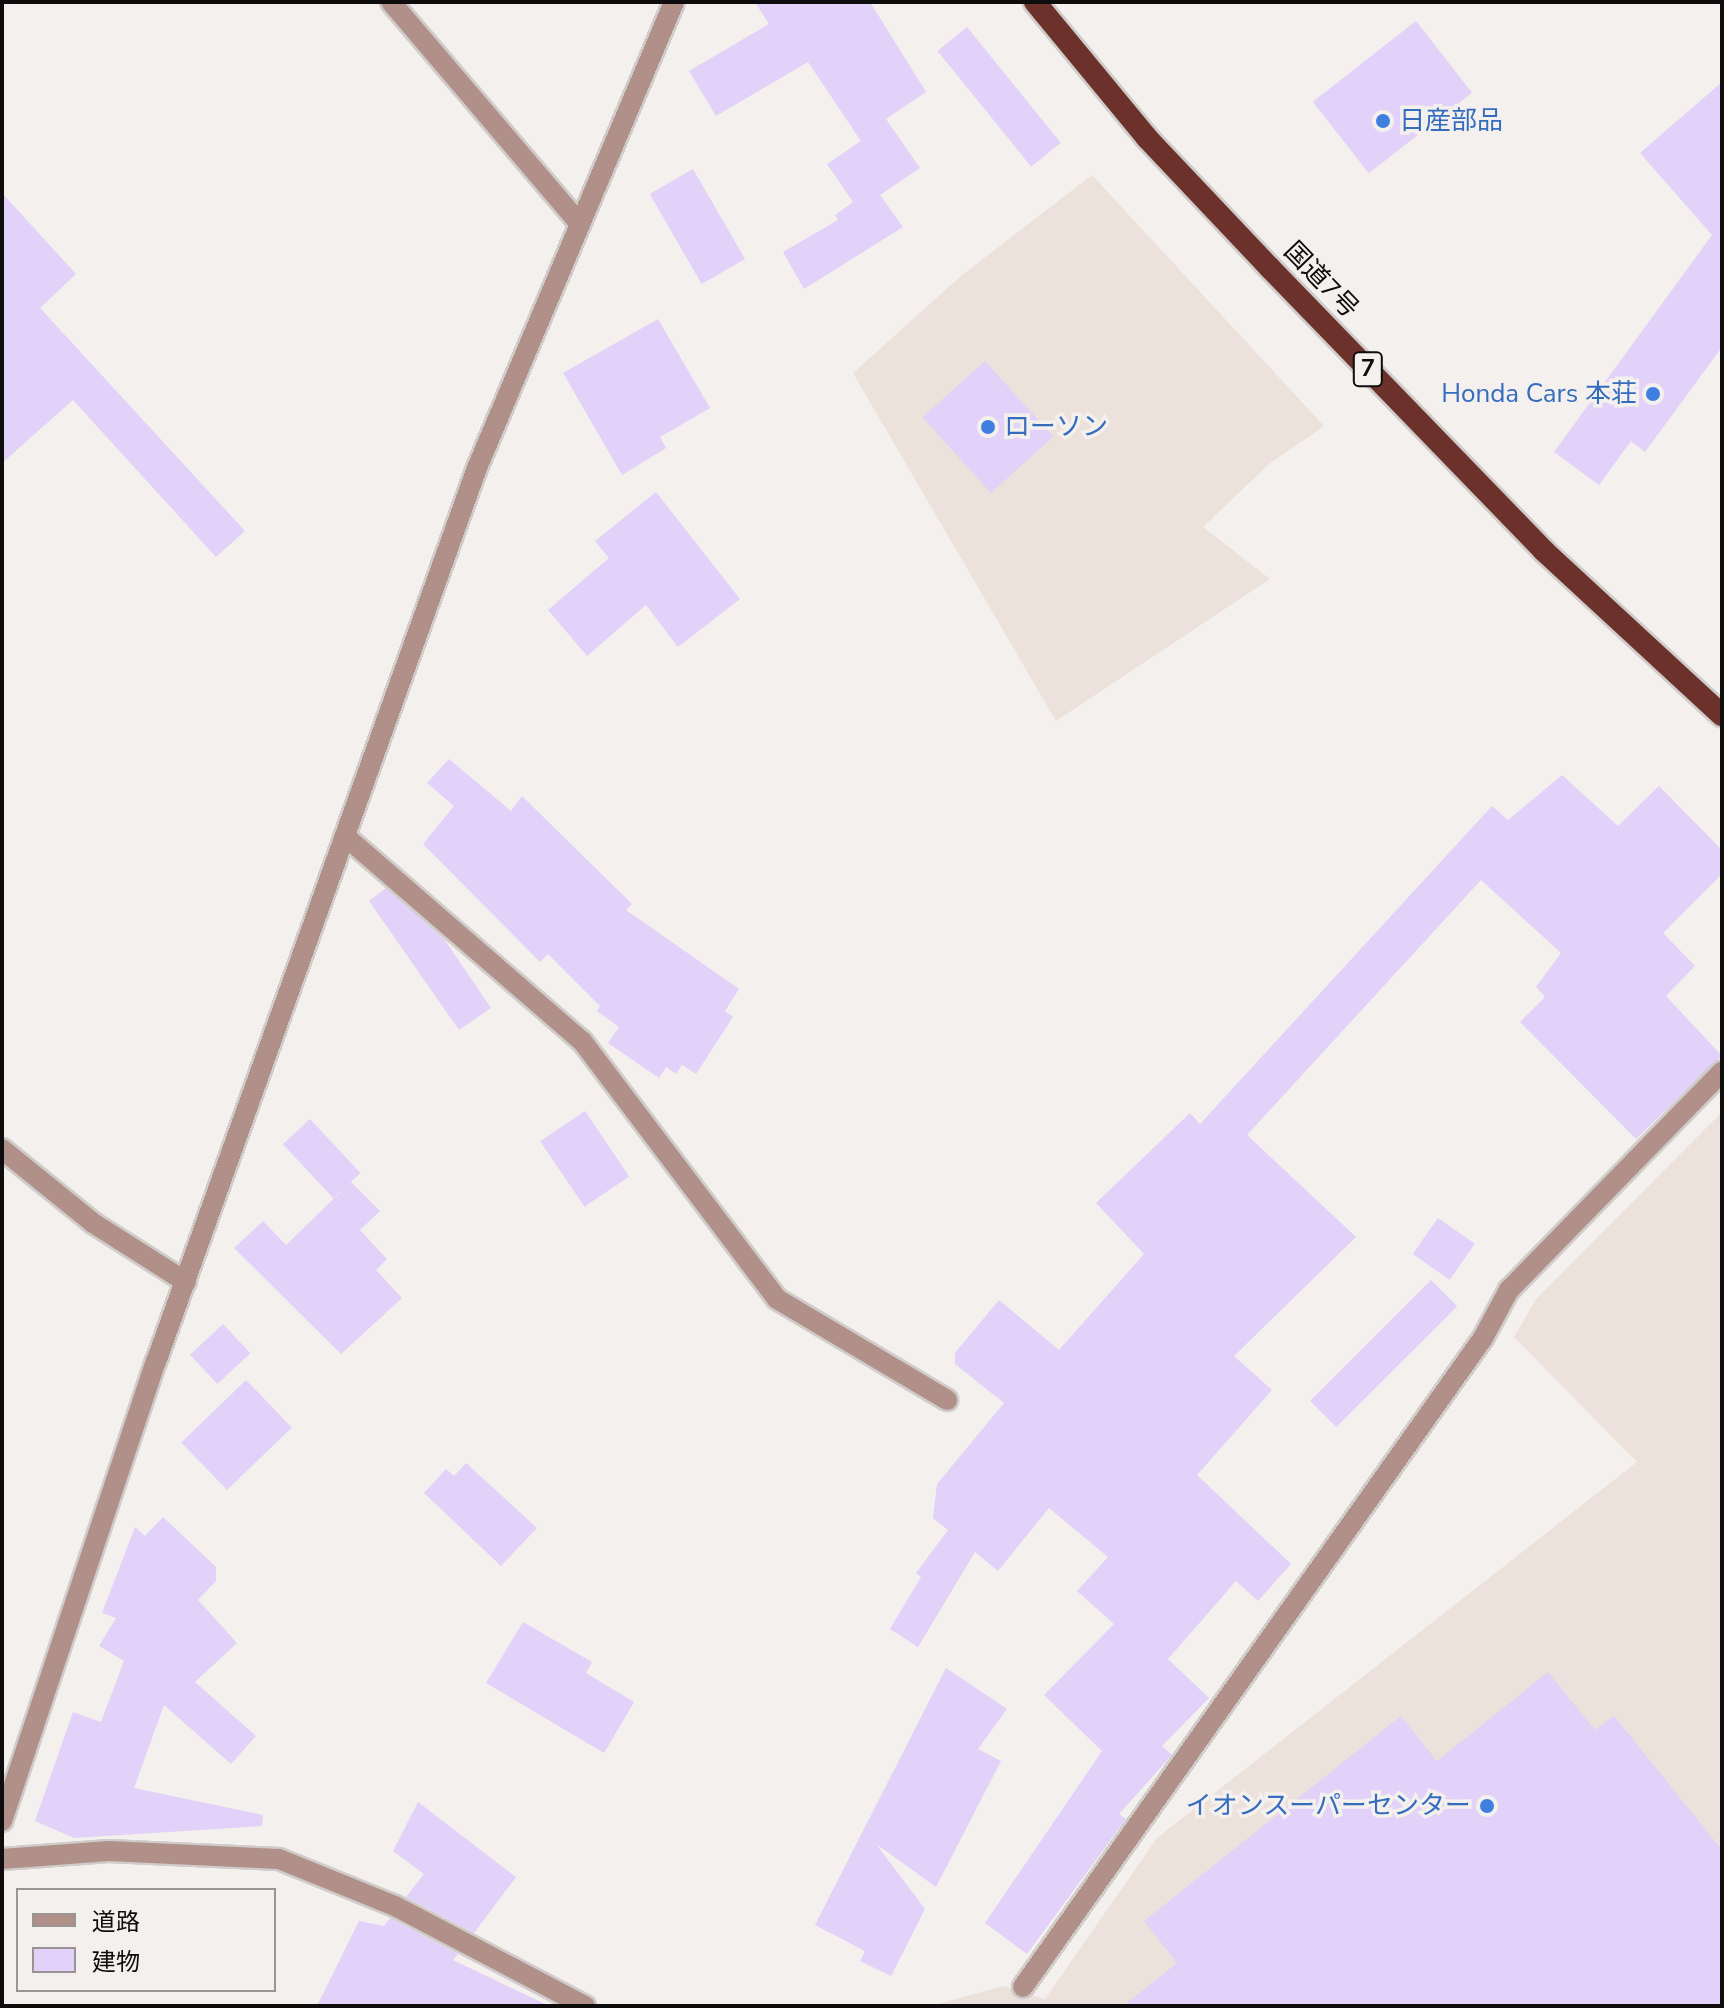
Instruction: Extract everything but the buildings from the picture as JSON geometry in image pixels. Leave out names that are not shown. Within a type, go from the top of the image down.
[{"type":"highway","name":"国道7号","points":[[1035,2],[1147,138],[1281,280],[1544,551],[1722,715]]},
{"type":"street","points":[[391,2],[579,223]]},
{"type":"street","points":[[2,1821],[186,1282],[477,468],[674,2]]},
{"type":"street","points":[[345,836],[582,1041],[777,1299],[947,1400]]},
{"type":"street","points":[[1023,1987],[1483,1338],[1509,1290],[1722,1072]]},
{"type":"street","points":[[2,1149],[93,1223],[186,1282]]},
{"type":"street","points":[[2,1859],[109,1851],[279,1859],[395,1906],[585,2006]]},
{"type":"shaded area","points":[[1092,175],[1324,426],[1269,464],[1203,527],[1270,579],[1056,721],[853,373],[961,276]]},
{"type":"shaded area","points":[[1722,1112],[1722,2006],[931,2006],[1003,1986],[1045,1999],[1157,1838],[1637,1462],[1514,1337],[1536,1299]]},
{"type":"place","name":"日産部品","points":[[1383,121]]},
{"type":"place","name":"Honda Cars 本荘","points":[[1653,394]]},
{"type":"place","name":"ローソン","points":[[988,427]]},
{"type":"place","name":"イオンスーパーセンター","points":[[1487,1806]]}]
